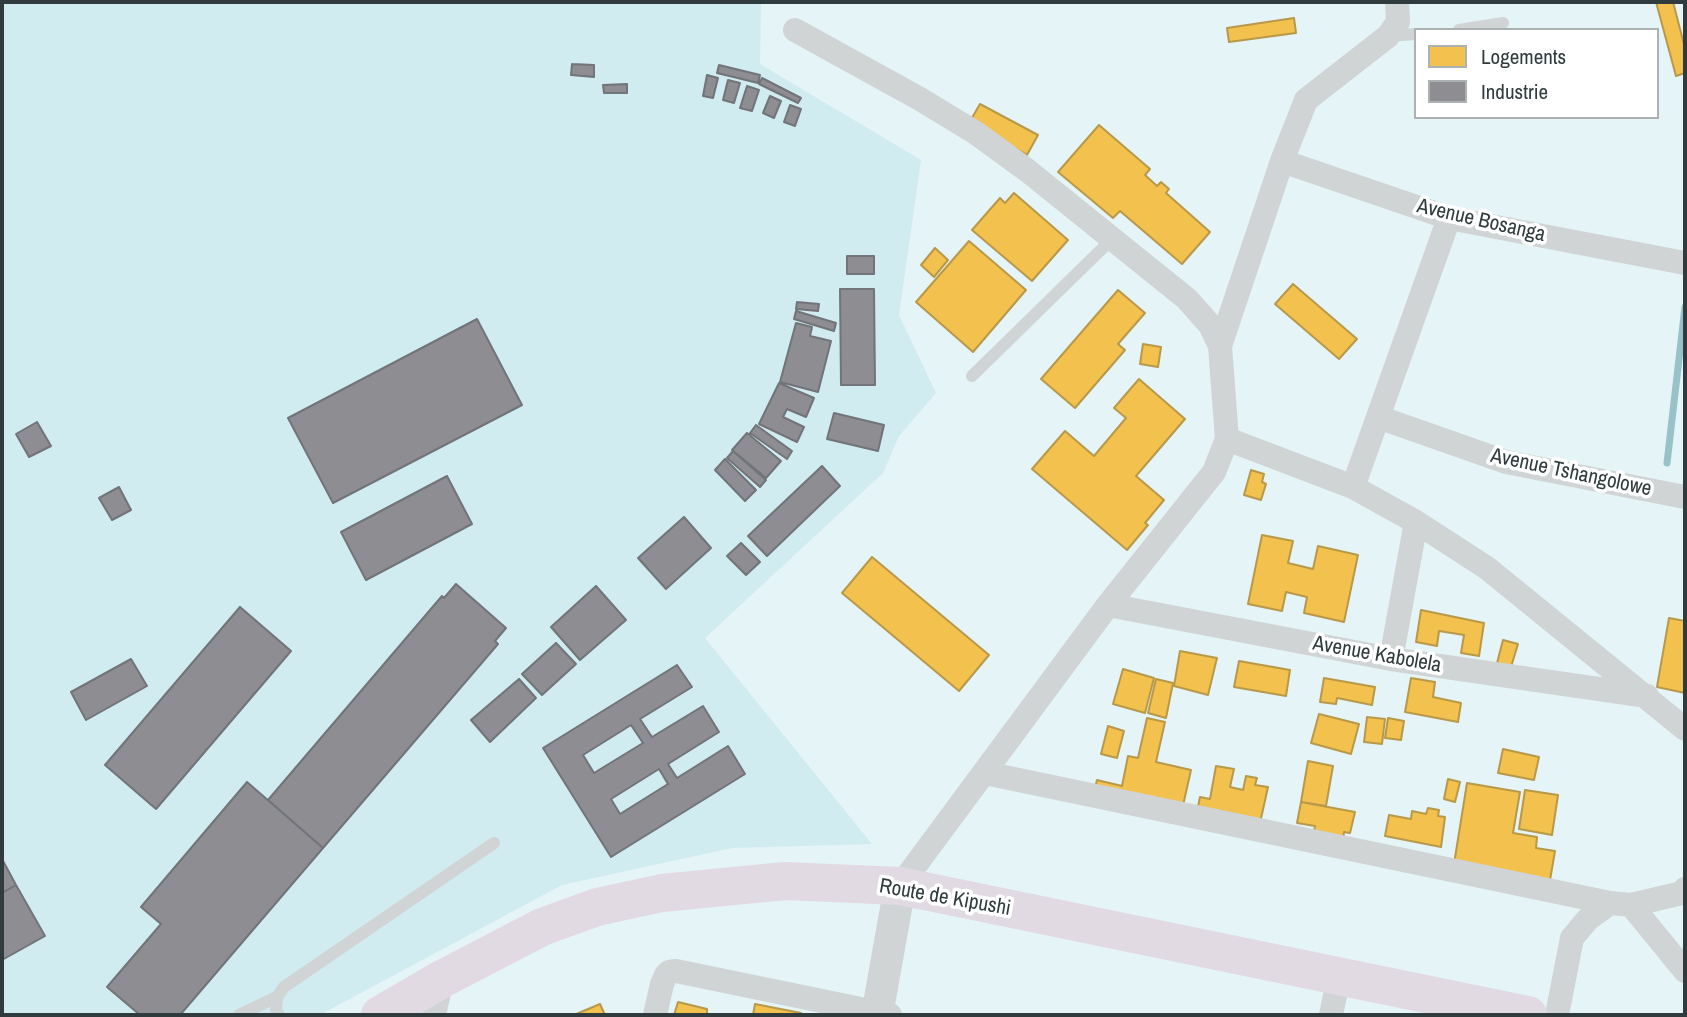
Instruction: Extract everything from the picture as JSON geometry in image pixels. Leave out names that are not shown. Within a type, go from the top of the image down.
[{"type":"highway","name":"Route de Kipushi","points":[[380,1015],[438,997],[542,927],[597,908],[662,893],[785,881],[900,886],[1528,1015]]},
{"type":"street","points":[[1220,346],[1282,161],[1306,100],[1388,36],[1398,22],[1397,2]]},
{"type":"street","points":[[655,1015],[662,984],[669,972],[677,971],[881,1014],[900,886],[1108,605],[1214,472],[1227,439],[1220,346],[1210,325],[1198,309],[976,132],[795,30]]},
{"type":"street","name":"Avenue Bosanga","points":[[1282,161],[1449,218],[1685,263]]},
{"type":"street","points":[[1353,487],[1449,218]]},
{"type":"street","name":"Avenue Tshangolowe","points":[[1378,417],[1506,462],[1685,497]]},
{"type":"street","points":[[1227,439],[1353,487],[1416,522],[1487,568],[1685,729]]},
{"type":"street","points":[[1391,659],[1416,522]]},
{"type":"street","name":"Avenue Kabolela","points":[[1108,605],[1391,659],[1647,696]]},
{"type":"street","points":[[985,773],[1621,904],[1685,971]]},
{"type":"street","points":[[1557,1015],[1572,938],[1588,919],[1621,904],[1682,893],[1685,889]]},
{"type":"street","points":[[1331,1015],[1339,976]]},
{"type":"lane","points":[[1472,28],[1503,23]]},
{"type":"lane","points":[[1388,36],[1414,34]]},
{"type":"lane","points":[[972,376],[1112,239]]},
{"type":"lane","points":[[279,1015],[276,1010],[277,997],[284,986],[494,843]]},
{"type":"lane","points":[[239,1015],[277,997]]},
{"type":"shaded area","points":[[2,2],[761,2],[760,64],[921,160],[899,315],[936,393],[899,436],[883,473],[705,638],[872,844],[732,848],[562,885],[320,1015],[2,1015]]},
{"type":"building: Logements","points":[[1656,2],[1673,2],[1685,48],[1685,73],[1676,76]]},
{"type":"building: Logements","points":[[1294,18],[1296,33],[1229,42],[1227,28]]},
{"type":"building: Logements","points":[[980,104],[1038,135],[1027,155],[969,123]]},
{"type":"building: Logements","points":[[1099,125],[1150,169],[1145,175],[1157,186],[1161,182],[1169,189],[1166,193],[1210,232],[1182,264],[1120,211],[1113,218],[1058,172]]},
{"type":"building: Logements","points":[[1014,193],[1068,240],[1032,281],[972,230],[1000,198],[1005,203]]},
{"type":"building: Logements","points":[[969,241],[1026,290],[973,352],[916,302]]},
{"type":"building: Logements","points":[[935,248],[948,260],[934,277],[921,265]]},
{"type":"building: Logements","points":[[1293,284],[1357,339],[1339,359],[1275,304]]},
{"type":"building: Logements","points":[[1118,290],[1145,313],[1118,344],[1125,350],[1075,408],[1041,379]]},
{"type":"building: Logements","points":[[1143,344],[1161,347],[1158,367],[1140,364]]},
{"type":"building: Logements","points":[[1139,379],[1185,419],[1136,476],[1164,500],[1127,550],[1032,469],[1065,431],[1094,456],[1126,418],[1114,408]]},
{"type":"building: Logements","points":[[1251,470],[1264,474],[1262,482],[1266,484],[1261,500],[1244,495]]},
{"type":"building: Logements","points":[[1262,535],[1293,541],[1288,563],[1313,569],[1318,546],[1358,555],[1344,622],[1304,613],[1307,597],[1286,592],[1282,611],[1248,604]]},
{"type":"building: Logements","points":[[872,557],[989,655],[959,691],[842,593]]},
{"type":"building: Logements","points":[[1421,610],[1484,623],[1479,656],[1461,653],[1464,635],[1439,631],[1437,646],[1416,642]]},
{"type":"building: Logements","points":[[1669,618],[1685,621],[1685,693],[1657,687]]},
{"type":"building: Logements","points":[[1503,640],[1518,644],[1511,667],[1497,663]]},
{"type":"building: Logements","points":[[1180,651],[1217,658],[1208,695],[1174,686]]},
{"type":"building: Logements","points":[[1239,661],[1290,670],[1286,696],[1234,687]]},
{"type":"building: Logements","points":[[1123,669],[1154,678],[1145,713],[1113,704]]},
{"type":"building: Logements","points":[[1324,678],[1375,687],[1372,705],[1337,698],[1336,704],[1320,702]]},
{"type":"building: Logements","points":[[1411,678],[1435,682],[1433,697],[1461,703],[1458,722],[1405,712]]},
{"type":"building: Logements","points":[[1156,679],[1173,683],[1166,718],[1148,713]]},
{"type":"building: Logements","points":[[1319,714],[1359,724],[1351,754],[1311,743]]},
{"type":"building: Logements","points":[[1367,717],[1385,719],[1382,744],[1364,742]]},
{"type":"building: Logements","points":[[1147,718],[1165,722],[1156,762],[1191,770],[1182,810],[1094,792],[1097,780],[1122,786],[1128,756],[1138,758]]},
{"type":"building: Logements","points":[[1388,718],[1404,721],[1401,740],[1385,738]]},
{"type":"building: Logements","points":[[1108,726],[1124,731],[1117,758],[1101,754]]},
{"type":"building: Logements","points":[[1503,749],[1539,757],[1534,780],[1498,773]]},
{"type":"building: Logements","points":[[1308,761],[1333,766],[1326,806],[1301,802]]},
{"type":"building: Logements","points":[[1216,766],[1234,769],[1230,787],[1243,790],[1246,776],[1257,778],[1255,785],[1268,787],[1260,823],[1197,811],[1200,797],[1210,799]]},
{"type":"building: Logements","points":[[1448,779],[1460,782],[1455,802],[1444,799]]},
{"type":"building: Logements","points":[[1467,783],[1520,792],[1513,833],[1537,837],[1536,848],[1555,851],[1550,880],[1454,864]]},
{"type":"building: Logements","points":[[1525,790],[1558,795],[1552,835],[1519,829]]},
{"type":"building: Logements","points":[[1301,802],[1355,812],[1350,833],[1344,832],[1343,841],[1313,836],[1315,826],[1297,823]]},
{"type":"building: Logements","points":[[1428,808],[1439,810],[1438,816],[1445,817],[1441,847],[1385,836],[1389,815],[1411,819],[1412,811],[1426,814]]},
{"type":"building: Logements","points":[[678,1002],[707,1009],[707,1014],[712,1015],[674,1015]]},
{"type":"building: Logements","points":[[600,1004],[605,1015],[574,1015]]},
{"type":"building: Logements","points":[[755,1004],[801,1013],[801,1015],[753,1015]]},
{"type":"building: Industrie","points":[[572,64],[594,65],[594,77],[571,75]]},
{"type":"building: Industrie","points":[[719,65],[760,75],[758,83],[717,73]]},
{"type":"building: Industrie","points":[[707,75],[718,78],[713,98],[703,96]]},
{"type":"building: Industrie","points":[[762,78],[801,98],[798,103],[759,84]]},
{"type":"building: Industrie","points":[[728,80],[740,83],[734,103],[723,100]]},
{"type":"building: Industrie","points":[[627,84],[627,93],[604,93],[603,85]]},
{"type":"building: Industrie","points":[[747,86],[759,90],[752,111],[740,108]]},
{"type":"building: Industrie","points":[[770,96],[781,101],[774,118],[763,113]]},
{"type":"building: Industrie","points":[[790,105],[801,109],[795,126],[784,122]]},
{"type":"building: Industrie","points":[[847,256],[874,256],[874,274],[847,274]]},
{"type":"building: Industrie","points":[[840,289],[874,289],[875,385],[841,385]]},
{"type":"building: Industrie","points":[[797,302],[819,304],[818,311],[796,309]]},
{"type":"building: Industrie","points":[[796,311],[836,323],[834,331],[794,319]]},
{"type":"building: Industrie","points":[[477,319],[522,405],[333,503],[288,418]]},
{"type":"building: Industrie","points":[[796,323],[812,327],[810,336],[831,341],[818,392],[780,382]]},
{"type":"building: Industrie","points":[[779,383],[814,398],[806,417],[787,409],[783,417],[804,427],[797,442],[759,424]]},
{"type":"building: Industrie","points":[[834,413],[884,425],[878,451],[827,439]]},
{"type":"building: Industrie","points":[[37,422],[51,446],[29,457],[16,434]]},
{"type":"building: Industrie","points":[[756,425],[792,451],[787,459],[750,433]]},
{"type":"building: Industrie","points":[[747,433],[781,461],[766,478],[732,450]]},
{"type":"building: Industrie","points":[[733,451],[766,480],[760,487],[727,458]]},
{"type":"building: Industrie","points":[[725,459],[756,490],[745,501],[715,470]]},
{"type":"building: Industrie","points":[[822,466],[840,486],[767,556],[748,536]]},
{"type":"building: Industrie","points":[[447,476],[472,524],[366,580],[341,532]]},
{"type":"building: Industrie","points":[[119,487],[131,510],[112,520],[99,498]]},
{"type":"building: Industrie","points":[[684,517],[711,548],[666,589],[638,558]]},
{"type":"building: Industrie","points":[[741,543],[760,562],[746,575],[727,556]]},
{"type":"building: Industrie","points":[[456,584],[506,628],[495,641],[498,644],[323,848],[268,800],[442,596],[444,598]]},
{"type":"building: Industrie","points":[[596,586],[626,620],[580,660],[551,627]]},
{"type":"building: Industrie","points":[[240,607],[291,651],[156,809],[105,765]]},
{"type":"building: Industrie","points":[[556,643],[576,664],[542,695],[522,674]]},
{"type":"building: Industrie","points":[[131,659],[147,686],[86,720],[71,692]]},
{"type":"building: Industrie","points":[[677,665],[692,687],[640,719],[652,737],[703,706],[719,732],[668,764],[677,778],[728,746],[745,774],[611,857],[543,748]],"holes":[[[631,725],[643,743],[594,773],[583,755]],[[659,769],[668,784],[620,814],[611,799]]]},
{"type":"building: Industrie","points":[[519,679],[536,698],[490,742],[471,720]]},
{"type":"building: Industrie","points":[[247,782],[323,848],[180,1015],[140,1015],[107,987],[161,924],[141,907]]},
{"type":"building: Industrie","points":[[2,859],[16,885],[2,893]]},
{"type":"building: Industrie","points":[[16,885],[45,936],[2,960],[2,893]]},
{"type":"waterway","points":[[1667,463],[1685,307]]}]
